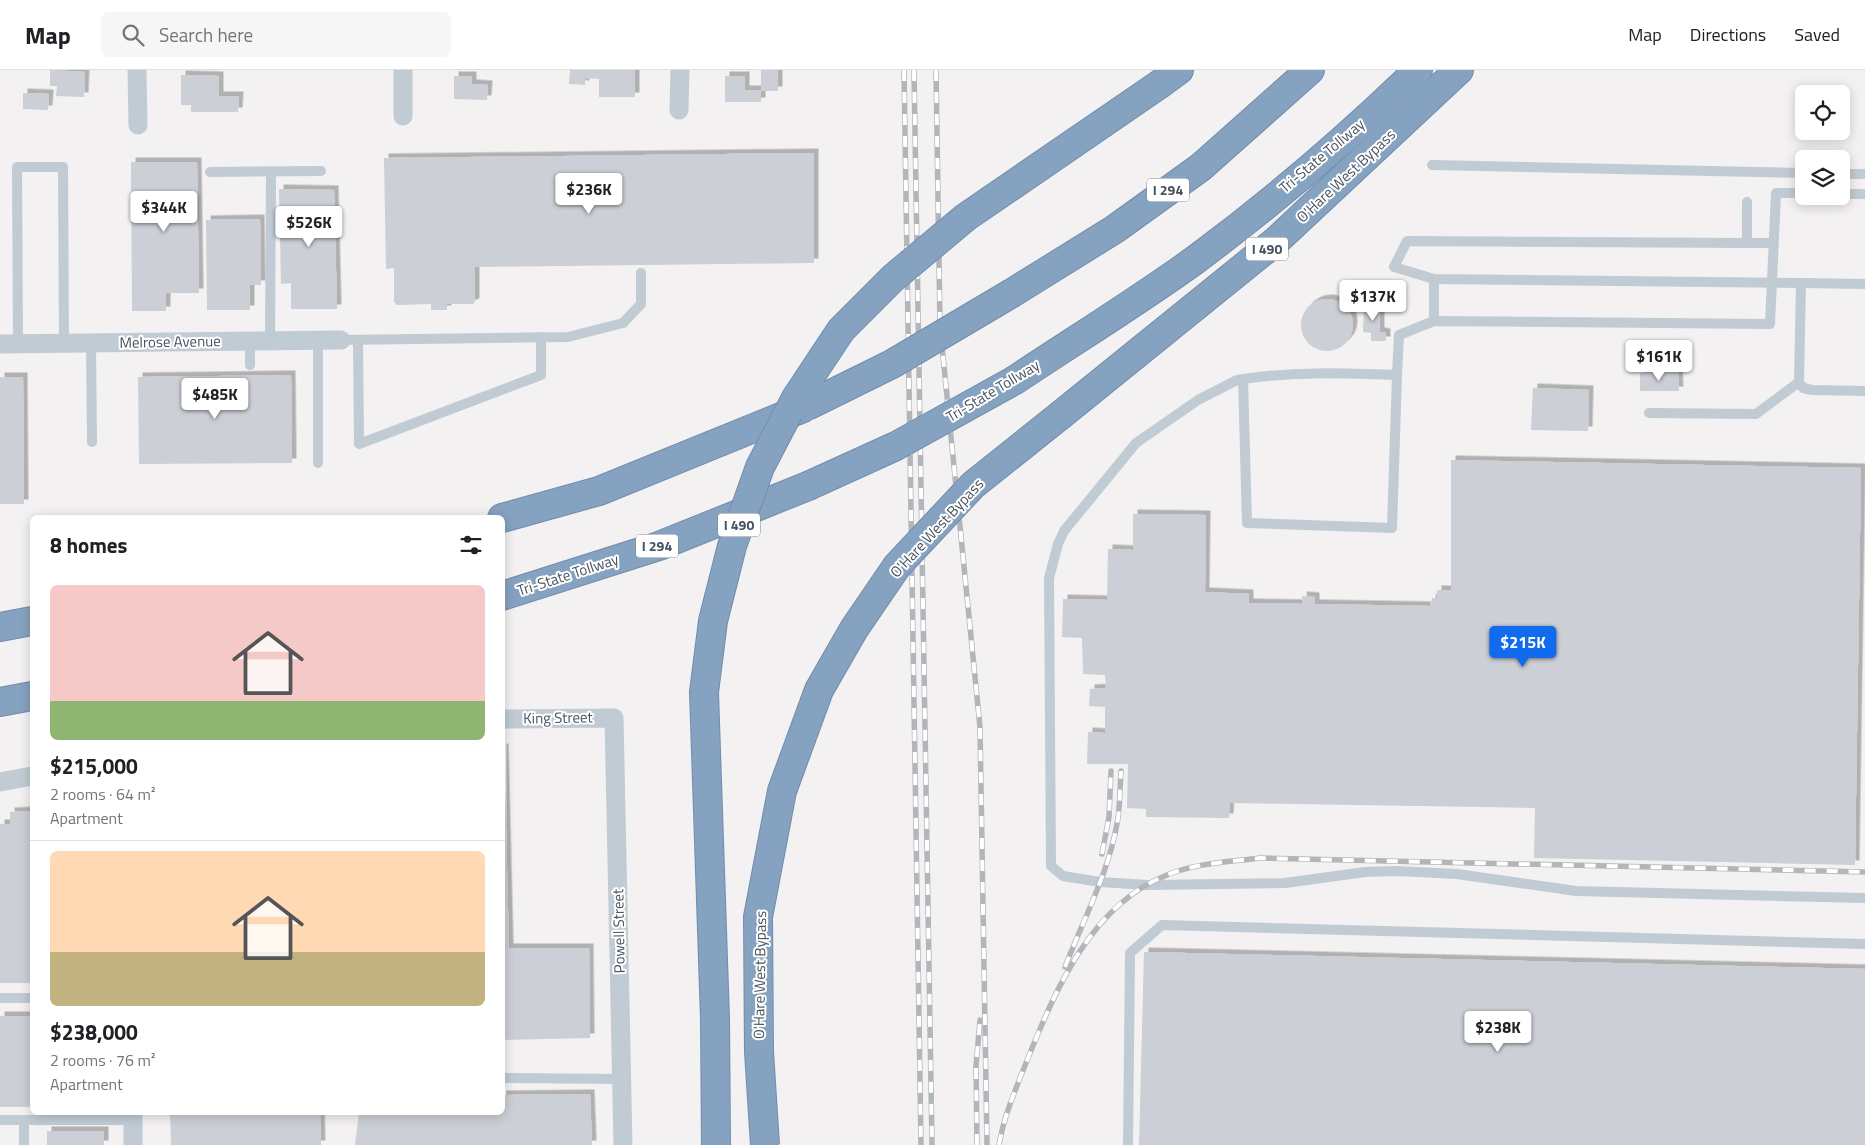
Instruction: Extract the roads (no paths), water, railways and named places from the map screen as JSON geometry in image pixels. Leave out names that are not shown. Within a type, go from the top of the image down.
[{"type":"highway","name":"I 294","points":[[505,517],[599,490],[807,406],[892,364],[1115,229],[1201,167],[1310,70]]},
{"type":"highway","name":"Tri-State Tollway","points":[[505,595],[659,546],[808,486],[896,446],[1015,380],[1194,260],[1297,178],[1386,101],[1418,70]]},
{"type":"highway","name":"O'Hare West Bypass","points":[[765,1145],[759,1052],[758,917],[782,791],[820,690],[854,629],[897,566],[973,485],[1276,241],[1459,70]]},
{"type":"highway","name":"I 490","points":[[716,1145],[715,1019],[704,692],[713,621],[732,546],[760,467],[796,398],[841,330],[893,278],[966,217],[1169,77]]},
{"type":"highway","points":[[0,628],[30,621]]},
{"type":"highway","points":[[0,702],[30,696]]},
{"type":"street","points":[[137,70],[138,125]]},
{"type":"street","points":[[403,70],[403,116]]},
{"type":"street","points":[[680,70],[680,110]]},
{"type":"street","name":"Melrose Avenue","points":[[9,344],[349,340]]},
{"type":"street","name":"King Street","points":[[505,719],[614,718]]},
{"type":"street","name":"Powell Street","points":[[614,718],[623,1145]]},
{"type":"street","points":[[0,782],[30,776]]},
{"type":"street","points":[[133,1116],[133,1145]]},
{"type":"lane","points":[[1432,165],[1795,173]]},
{"type":"lane","points":[[9,344],[17,167],[63,167],[64,343]]},
{"type":"lane","points":[[210,172],[321,172]]},
{"type":"lane","points":[[270,340],[271,172]]},
{"type":"lane","points":[[1850,174],[1865,174]]},
{"type":"lane","points":[[1243,379],[1247,523],[1392,528],[1399,336],[1434,321],[1770,324],[1776,193],[1795,193]]},
{"type":"lane","points":[[1850,194],[1865,194]]},
{"type":"lane","points":[[1747,202],[1747,243]]},
{"type":"lane","points":[[1773,243],[1407,241],[1394,267],[1434,279],[1865,284]]},
{"type":"lane","points":[[541,337],[542,375],[359,444],[349,340],[541,337],[568,337],[623,323],[641,304],[641,273]]},
{"type":"lane","points":[[1434,279],[1434,321]]},
{"type":"lane","points":[[1801,283],[1799,382],[1803,388],[1812,390],[1865,391]]},
{"type":"lane","points":[[318,340],[318,463]]},
{"type":"lane","points":[[250,341],[250,365]]},
{"type":"lane","points":[[91,343],[92,442]]},
{"type":"lane","points":[[1397,375],[1302,372],[1237,380],[1198,400],[1136,444],[1064,531],[1058,544],[1049,578],[1051,866],[1063,876],[1100,882],[1148,885],[1285,883],[1366,872],[1396,871],[1457,874],[1576,891],[1865,898]]},
{"type":"lane","points":[[1649,413],[1756,414],[1799,382]]},
{"type":"lane","points":[[1128,1145],[1130,953],[1162,925],[1865,944]]},
{"type":"lane","points":[[0,998],[30,998]]},
{"type":"lane","points":[[505,1078],[622,1079]]},
{"type":"lane","points":[[0,1120],[81,1116],[133,1116]]},
{"type":"lane","points":[[24,1120],[24,1145]]},
{"type":"railway","points":[[904,70],[921,1145]]},
{"type":"railway","points":[[914,70],[932,1145]]},
{"type":"railway","points":[[936,70],[940,326],[980,727],[987,1145]]},
{"type":"railway","points":[[1102,854],[1109,817],[1111,771]]},
{"type":"railway","points":[[1065,967],[1096,894],[1109,856],[1118,818],[1121,771]]},
{"type":"railway","points":[[999,1145],[1011,1101],[1039,1032],[1064,978],[1080,952],[1097,928],[1117,907],[1140,889],[1178,871],[1260,858],[1865,872]]},
{"type":"railway","points":[[977,1145],[976,1066],[980,1020]]}]
